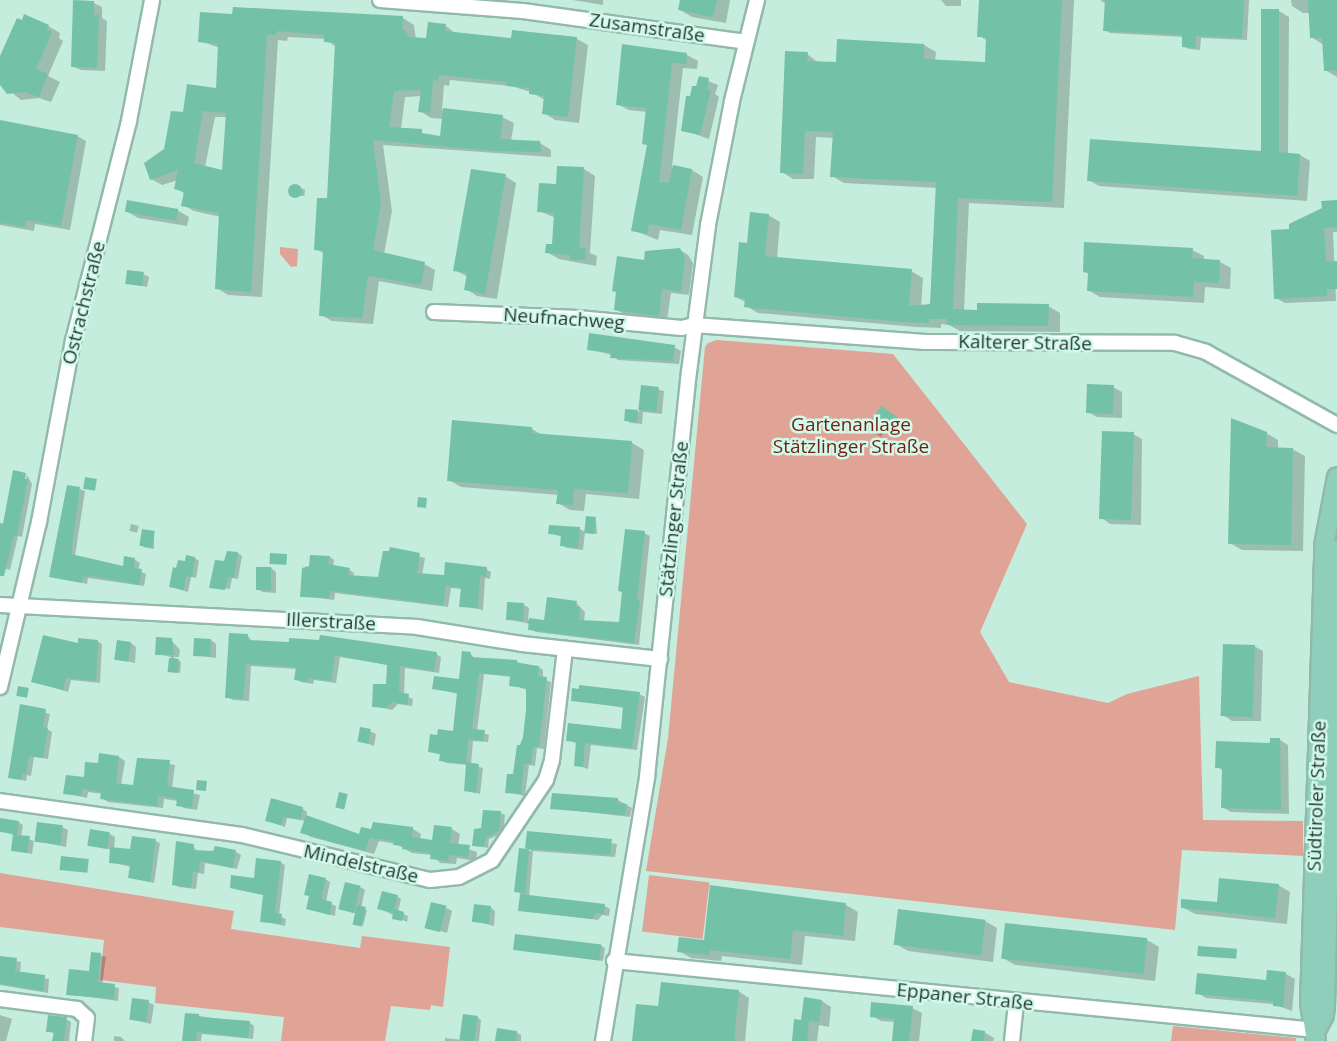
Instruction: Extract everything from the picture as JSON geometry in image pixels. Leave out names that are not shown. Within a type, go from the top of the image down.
[{"type":"main road","name":"Südtiroler Straße","points":[[1316,1036],[1310,1014],[1324,546],[1337,477]]},
{"type":"main road","name":"Südtiroler Straße","points":[[1316,1036],[1325,1004],[1337,550]]},
{"type":"street","name":"Ostrachstraße","points":[[0,687],[39,522],[73,341],[126,132],[152,0]]},
{"type":"street","name":"Zusamstraße","points":[[380,0],[523,11],[746,41]]},
{"type":"street","name":"Stätzlinger Straße","points":[[603,1041],[614,961],[647,776],[694,325],[713,199],[757,0]]},
{"type":"street","name":"Neufnachweg","points":[[434,312],[578,318],[682,328],[694,325]]},
{"type":"street","name":"Kalterer Straße","points":[[694,325],[925,342],[1175,343],[1206,352],[1337,425]]},
{"type":"street","name":"Illerstraße","points":[[0,605],[417,627],[565,649],[660,659]]},
{"type":"street","name":"Mindelstraße","points":[[0,801],[242,835],[430,880],[459,877],[492,860],[546,780],[552,760],[565,649]]},
{"type":"street","name":"Eppaner Straße","points":[[614,961],[1316,1036]]},
{"type":"street","points":[[0,999],[77,1009],[87,1018],[85,1041]]},
{"type":"street","points":[[1012,1041],[1016,1003]]},
{"type":"green space","points":[[280,247],[298,249],[297,266],[291,267],[280,254]]},
{"type":"green space","name":"Gartenanlage Stätzlinger Straße","points":[[717,340],[893,354],[1027,524],[980,632],[1009,682],[1108,703],[1127,694],[1199,676],[1203,820],[1303,821],[1303,856],[1182,850],[1175,930],[646,871],[668,738],[705,347]]},
{"type":"green space","points":[[0,873],[234,911],[231,929],[360,948],[362,936],[450,947],[443,1007],[431,1005],[430,1010],[391,1006],[385,1041],[281,1041],[284,1017],[155,1003],[156,987],[100,980],[104,940],[0,927]]},
{"type":"green space","points":[[649,875],[710,882],[703,939],[642,932]]},
{"type":"green space","points":[[1173,1026],[1296,1038],[1296,1041],[1171,1041]]},
{"type":"building","points":[[73,0],[94,1],[94,15],[99,15],[97,68],[71,67]]},
{"type":"building","points":[[680,0],[717,0],[713,17],[678,10]]},
{"type":"building","points":[[979,0],[1062,0],[1052,202],[958,198],[953,309],[977,310],[977,303],[1049,304],[1048,326],[947,325],[947,319],[930,319],[929,323],[903,322],[744,307],[745,299],[734,297],[739,242],[747,243],[750,212],[769,214],[765,256],[912,269],[909,306],[930,304],[936,182],[830,177],[833,132],[805,131],[803,174],[780,173],[785,51],[808,52],[807,61],[836,62],[837,39],[924,44],[924,59],[985,62],[986,37],[977,37]]},
{"type":"building","points":[[1105,0],[1244,0],[1242,38],[1196,36],[1195,48],[1182,47],[1182,35],[1103,31]]},
{"type":"building","points":[[1308,0],[1337,0],[1337,70],[1324,71],[1322,38],[1310,38]]},
{"type":"building","points":[[233,7],[403,16],[402,28],[410,37],[426,38],[428,22],[446,24],[445,31],[511,38],[512,30],[577,37],[568,117],[542,114],[544,96],[529,94],[529,88],[506,86],[507,82],[439,75],[438,81],[433,80],[430,113],[418,112],[421,90],[394,91],[389,127],[422,129],[422,133],[440,136],[443,108],[503,115],[500,139],[540,141],[541,152],[495,151],[373,140],[381,204],[373,250],[425,262],[421,285],[368,276],[362,318],[319,316],[323,251],[314,250],[317,198],[327,198],[335,43],[324,42],[324,35],[277,31],[276,35],[267,35],[251,292],[215,289],[219,213],[181,206],[184,192],[174,189],[178,170],[150,180],[144,163],[164,149],[171,111],[183,112],[187,84],[216,88],[218,44],[198,42],[200,12],[232,14]],"holes":[[[203,111],[226,113],[222,170],[194,163]]]},
{"type":"building","points":[[1261,9],[1279,9],[1279,152],[1300,154],[1297,196],[1087,181],[1090,139],[1261,151]]},
{"type":"building","points":[[24,14],[49,25],[47,30],[52,32],[36,69],[48,74],[39,97],[25,92],[7,94],[0,85],[0,56],[17,18],[22,20]]},
{"type":"building","points":[[622,44],[687,53],[686,64],[672,63],[659,182],[669,183],[673,165],[692,169],[681,230],[649,224],[647,234],[631,231],[647,145],[642,144],[646,108],[616,105]]},
{"type":"building","points":[[699,76],[709,78],[707,89],[711,90],[700,135],[681,131],[686,96],[690,96],[692,86],[696,86]]},
{"type":"building","points":[[0,120],[78,135],[61,226],[26,220],[25,227],[0,223]]},
{"type":"building","points":[[557,166],[584,167],[579,248],[586,248],[585,260],[570,260],[570,255],[545,253],[546,244],[552,244],[554,213],[537,212],[539,183],[556,184]]},
{"type":"building","points":[[471,169],[506,174],[485,294],[464,290],[467,273],[453,271]]},
{"type":"building","points":[[295,184],[300,186],[300,196],[295,198],[290,196],[288,191],[290,186]]},
{"type":"building","points":[[127,200],[178,209],[176,221],[125,212]]},
{"type":"building","points":[[1337,200],[1337,227],[1324,228],[1326,262],[1337,261],[1337,289],[1327,289],[1327,296],[1274,299],[1271,230],[1289,229],[1289,224],[1322,208],[1321,201]]},
{"type":"building","points":[[1084,242],[1193,248],[1192,258],[1220,260],[1219,283],[1194,282],[1193,297],[1087,291],[1088,273],[1083,272]]},
{"type":"building","points":[[680,248],[685,258],[681,292],[662,289],[659,316],[614,310],[616,292],[612,291],[617,256],[644,260],[645,251]]},
{"type":"building","points":[[127,270],[144,272],[142,286],[125,284]]},
{"type":"building","points":[[589,333],[675,345],[673,361],[610,358],[611,353],[587,350]]},
{"type":"building","points":[[1087,384],[1114,385],[1113,414],[1086,413]]},
{"type":"building","points":[[641,385],[659,387],[656,412],[638,410]]},
{"type":"building","points":[[882,406],[898,418],[891,428],[883,423],[875,435],[864,428]]},
{"type":"building","points":[[625,409],[638,410],[637,422],[624,421]]},
{"type":"building","points":[[1231,418],[1267,432],[1266,447],[1293,448],[1291,545],[1228,544]]},
{"type":"building","points":[[452,420],[532,427],[532,433],[632,441],[628,493],[574,489],[573,505],[556,504],[558,490],[447,481]]},
{"type":"building","points":[[1102,431],[1134,432],[1131,520],[1099,519]]},
{"type":"building","points":[[13,470],[26,473],[25,479],[28,479],[17,536],[14,535],[4,576],[0,576],[0,523],[3,524]]},
{"type":"building","points":[[85,477],[97,479],[95,491],[83,489]]},
{"type":"building","points":[[67,485],[80,487],[71,554],[123,566],[124,556],[135,558],[134,568],[142,569],[139,585],[92,576],[83,577],[82,583],[49,577]]},
{"type":"building","points":[[418,497],[427,498],[426,508],[417,507]]},
{"type":"building","points":[[586,516],[596,517],[594,534],[584,533]]},
{"type":"building","points":[[549,525],[580,527],[578,548],[560,546],[561,535],[548,534]]},
{"type":"building","points":[[142,529],[155,531],[152,548],[139,546]]},
{"type":"building","points":[[625,529],[645,531],[634,643],[528,630],[529,618],[544,620],[547,597],[577,601],[576,607],[580,607],[579,620],[619,622],[622,592],[618,591]]},
{"type":"building","points":[[390,547],[420,553],[417,573],[444,575],[445,562],[487,567],[486,577],[480,576],[478,608],[459,607],[461,588],[446,586],[443,605],[330,591],[329,598],[300,597],[302,568],[309,566],[310,555],[330,556],[328,564],[350,568],[348,575],[378,577],[383,551],[389,551]]},
{"type":"building","points":[[227,551],[238,552],[234,578],[228,577],[225,590],[209,588],[215,560],[224,561]]},
{"type":"building","points":[[270,553],[287,554],[286,565],[269,564]]},
{"type":"building","points":[[186,555],[195,557],[192,577],[186,576],[184,590],[169,587],[173,567],[176,568],[178,560],[185,561]]},
{"type":"building","points":[[256,567],[271,567],[271,590],[256,590]]},
{"type":"building","points":[[507,602],[524,603],[523,621],[506,620]]},
{"type":"building","points":[[229,633],[248,634],[248,640],[289,642],[289,638],[319,640],[320,635],[437,652],[434,671],[400,666],[399,692],[409,694],[407,705],[392,702],[386,708],[372,707],[373,684],[386,684],[387,665],[335,655],[331,681],[308,678],[308,682],[294,680],[296,667],[246,664],[243,699],[225,698]]},
{"type":"building","points":[[43,635],[78,643],[78,638],[98,640],[96,681],[66,678],[63,690],[31,682]]},
{"type":"building","points":[[156,637],[172,638],[174,655],[155,655]]},
{"type":"building","points":[[194,638],[211,639],[210,657],[193,656]]},
{"type":"building","points":[[117,640],[131,642],[128,662],[114,660]]},
{"type":"building","points":[[1223,644],[1255,645],[1252,717],[1220,716]]},
{"type":"building","points":[[462,651],[471,652],[470,657],[517,660],[517,663],[539,666],[538,676],[547,677],[539,747],[533,747],[531,764],[524,764],[521,794],[505,793],[507,774],[513,774],[517,745],[520,745],[523,737],[526,710],[526,688],[509,686],[510,676],[479,673],[472,729],[485,730],[483,741],[468,739],[466,762],[479,764],[476,793],[464,791],[466,764],[439,761],[440,754],[428,752],[430,734],[437,735],[438,729],[453,731],[457,693],[432,689],[434,676],[459,679]]},
{"type":"building","points":[[169,658],[179,659],[177,673],[168,672]]},
{"type":"building","points":[[579,685],[640,692],[632,748],[585,743],[583,767],[574,766],[576,742],[566,741],[568,723],[621,729],[623,707],[571,701],[572,688],[579,689]]},
{"type":"building","points":[[18,686],[29,688],[27,698],[16,696]]},
{"type":"building","points":[[20,704],[46,709],[43,727],[48,728],[43,758],[29,756],[26,774],[22,774],[21,780],[8,778]]},
{"type":"building","points":[[360,727],[371,729],[368,744],[357,742]]},
{"type":"building","points":[[1270,738],[1280,738],[1281,810],[1221,808],[1222,768],[1215,768],[1216,741],[1270,743]]},
{"type":"building","points":[[99,753],[119,756],[116,783],[133,785],[137,758],[170,760],[167,786],[194,790],[192,808],[176,806],[177,799],[158,796],[157,806],[100,799],[101,792],[82,789],[81,796],[63,794],[66,775],[84,777],[85,762],[98,763]]},
{"type":"building","points":[[197,780],[207,781],[206,791],[196,790]]},
{"type":"building","points":[[339,792],[348,794],[344,810],[335,808]]},
{"type":"building","points":[[552,793],[618,798],[618,803],[627,804],[625,815],[550,809]]},
{"type":"building","points":[[271,798],[303,807],[301,819],[283,817],[281,825],[265,821]]},
{"type":"building","points":[[483,810],[501,811],[499,831],[486,837],[484,847],[472,846],[474,829],[481,828]]},
{"type":"building","points":[[306,815],[359,834],[361,827],[371,829],[373,822],[413,827],[412,837],[432,840],[434,825],[452,827],[450,843],[470,845],[468,857],[449,855],[448,861],[430,859],[431,853],[402,849],[403,846],[393,845],[394,841],[370,838],[365,851],[300,833]]},
{"type":"building","points":[[0,818],[19,821],[17,835],[30,836],[27,853],[11,851],[13,834],[16,834],[0,832]]},
{"type":"building","points":[[37,822],[63,825],[60,845],[35,842]]},
{"type":"building","points":[[90,829],[110,832],[107,849],[87,846]]},
{"type":"building","points":[[527,831],[612,839],[610,855],[529,849],[525,893],[514,892],[519,848],[527,849]]},
{"type":"building","points":[[132,836],[156,839],[150,882],[128,878],[130,865],[109,863],[110,847],[130,849]]},
{"type":"building","points":[[176,841],[194,844],[193,850],[213,851],[215,846],[236,850],[233,868],[200,861],[199,872],[193,872],[191,888],[172,885]]},
{"type":"building","points":[[61,856],[89,859],[87,873],[60,870]]},
{"type":"building","points":[[256,858],[281,861],[275,913],[282,914],[281,924],[260,922],[263,895],[230,888],[231,875],[254,878]]},
{"type":"building","points":[[309,874],[326,878],[321,899],[332,902],[330,915],[306,909],[309,896],[304,895]]},
{"type":"building","points":[[1219,878],[1279,884],[1275,918],[1181,908],[1181,899],[1217,902]]},
{"type":"building","points":[[345,882],[361,886],[354,913],[338,909]]},
{"type":"building","points":[[710,885],[846,903],[843,936],[793,930],[790,959],[710,950],[709,955],[677,952],[679,937],[704,940]]},
{"type":"building","points":[[382,891],[398,895],[394,909],[404,912],[402,921],[392,919],[393,913],[377,909]]},
{"type":"building","points":[[520,894],[605,904],[604,914],[596,913],[592,919],[518,911]]},
{"type":"building","points":[[431,902],[447,906],[440,932],[424,928]]},
{"type":"building","points":[[474,904],[491,906],[489,924],[472,922]]},
{"type":"building","points":[[357,905],[366,907],[361,927],[353,924]]},
{"type":"building","points":[[898,909],[985,920],[981,955],[894,945]]},
{"type":"building","points":[[1005,923],[1147,938],[1143,974],[1001,959]]},
{"type":"building","points":[[515,934],[601,945],[599,960],[513,950]]},
{"type":"building","points":[[1198,946],[1237,949],[1236,959],[1197,956]]},
{"type":"building","points":[[91,952],[101,953],[98,982],[115,984],[114,999],[66,995],[69,969],[89,971]]},
{"type":"building","points":[[0,956],[17,958],[15,971],[45,975],[43,991],[0,984]]},
{"type":"building","points":[[1267,970],[1286,972],[1283,1007],[1273,1006],[1273,1001],[1195,994],[1197,973],[1266,980]]},
{"type":"building","points":[[661,982],[739,990],[734,1041],[632,1041],[636,1004],[658,1006]]},
{"type":"building","points":[[804,997],[822,1000],[819,1022],[809,1021],[807,1041],[792,1041],[794,1019],[801,1020]]},
{"type":"building","points":[[132,998],[149,1000],[146,1022],[129,1020]]},
{"type":"building","points":[[871,1002],[913,1006],[909,1041],[892,1041],[894,1019],[870,1017]]},
{"type":"building","points":[[185,1013],[199,1014],[199,1017],[250,1021],[248,1038],[197,1032],[196,1041],[182,1041]]},
{"type":"building","points":[[463,1014],[478,1016],[474,1041],[459,1040]]},
{"type":"building","points":[[48,1015],[67,1017],[64,1041],[52,1041],[54,1032],[46,1032]]},
{"type":"building","points":[[497,1028],[517,1031],[516,1041],[495,1041]]},
{"type":"building","points":[[973,1029],[985,1031],[984,1041],[971,1041]]}]
